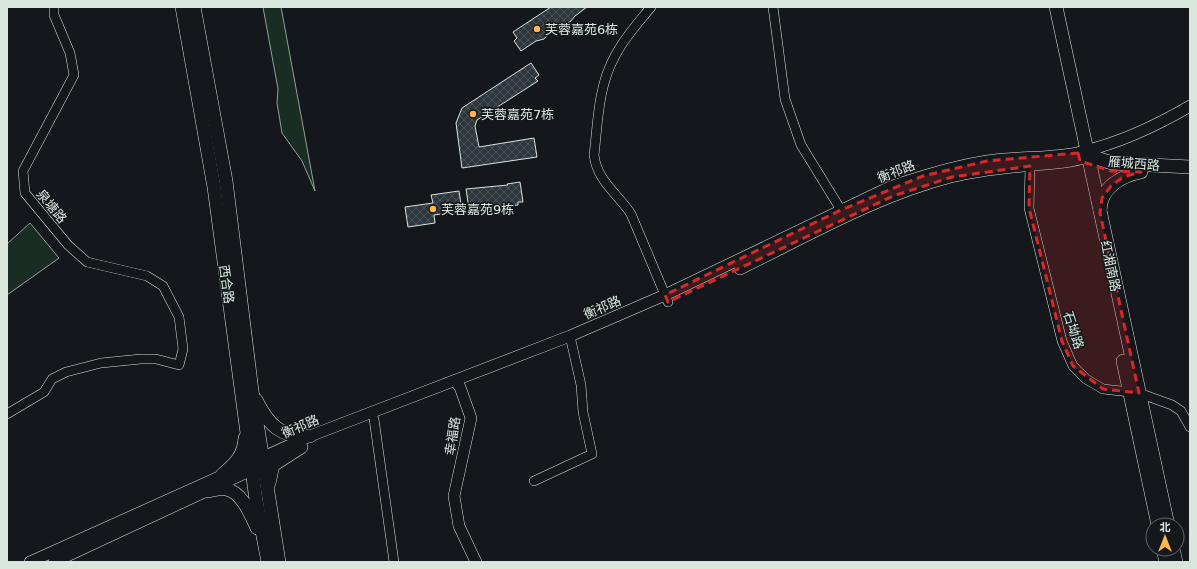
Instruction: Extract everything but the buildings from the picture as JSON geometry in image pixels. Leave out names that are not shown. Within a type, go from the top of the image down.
[{"type":"main road","name":"西合路","points":[[182,7],[214,187],[246,421],[268,499],[279,562]]},
{"type":"main road","name":"西合路","points":[[194,7],[226,181],[252,391],[264,542],[268,562]]},
{"type":"main road","name":"红湘南路","points":[[1047,7],[1100,213],[1135,392],[1157,517]]},
{"type":"main road","name":"红湘南路","points":[[1056,7],[1135,392],[1166,517]]},
{"type":"main road","name":"雁城西路","points":[[1086,157],[1112,163],[1190,167]]},
{"type":"main road","name":"雁城西路","points":[[1086,157],[1111,171],[1190,174]]},
{"type":"main road","points":[[1100,213],[1102,198],[1111,186],[1123,177],[1140,172]]},
{"type":"main road","points":[[252,391],[271,424],[294,437],[310,436]]},
{"type":"main road","points":[[222,475],[238,461],[244,449],[246,421]]},
{"type":"main road","points":[[268,499],[270,474],[273,465],[301,447]]},
{"type":"main road","points":[[207,491],[225,489],[233,492],[251,515],[264,542]]},
{"type":"street","points":[[651,7],[623,42],[614,58],[602,92],[594,155],[595,165],[606,185],[626,205],[631,214],[666,299]]},
{"type":"street","points":[[773,7],[785,99],[801,145],[841,210]]},
{"type":"street","name":"泉塘路","points":[[7,414],[44,392],[52,379],[66,372],[101,363],[141,359],[156,359],[179,365],[183,349],[179,317],[163,286],[147,276],[87,262],[68,245],[25,193],[23,171],[74,75],[70,53],[53,10]]},
{"type":"street","name":"衡祁路","points":[[666,299],[711,274],[890,187],[950,168],[987,161],[1086,157],[1102,147],[1133,134],[1190,106]]},
{"type":"street","name":"衡祁路","points":[[30,562],[222,475],[374,419],[570,340],[666,299],[900,194],[952,177],[988,170],[1030,166],[1086,157],[1134,138],[1190,110]]},
{"type":"street","name":"石坳路","points":[[1030,166],[1029,208],[1065,347],[1073,366],[1086,378],[1103,389],[1135,392],[1176,408],[1181,411],[1190,426]]},
{"type":"street","points":[[534,480],[592,454],[583,412],[581,385],[570,340]]},
{"type":"street","name":"衡祁路","points":[[54,562],[207,491],[310,436],[456,386]]},
{"type":"street","name":"幸福路","points":[[456,386],[466,419],[449,496],[454,526],[470,562]]},
{"type":"street","name":"幸福路","points":[[456,386],[471,418],[454,496],[459,526],[476,562]]},
{"type":"street","points":[[374,419],[394,562]]},
{"type":"highlighted area","points":[[1078,153],[1080,161],[1111,171],[1141,172],[1123,177],[1111,186],[1102,198],[1100,213],[1139,393],[1103,389],[1073,366],[1062,341],[1029,208],[1030,166],[952,177],[893,196],[668,302],[665,295],[841,210],[923,176],[987,161]]},
{"type":"green space","points":[[263,7],[281,7],[315,191],[302,161],[282,133],[277,103],[278,89]]},
{"type":"green space","points":[[30,223],[59,258],[7,295],[7,244]]},
{"type":"place","name":"芙蓉嘉苑6栋","points":[[537,29]]},
{"type":"place","name":"芙蓉嘉苑7栋","points":[[473,114]]},
{"type":"place","name":"芙蓉嘉苑9栋","points":[[433,209]]}]
